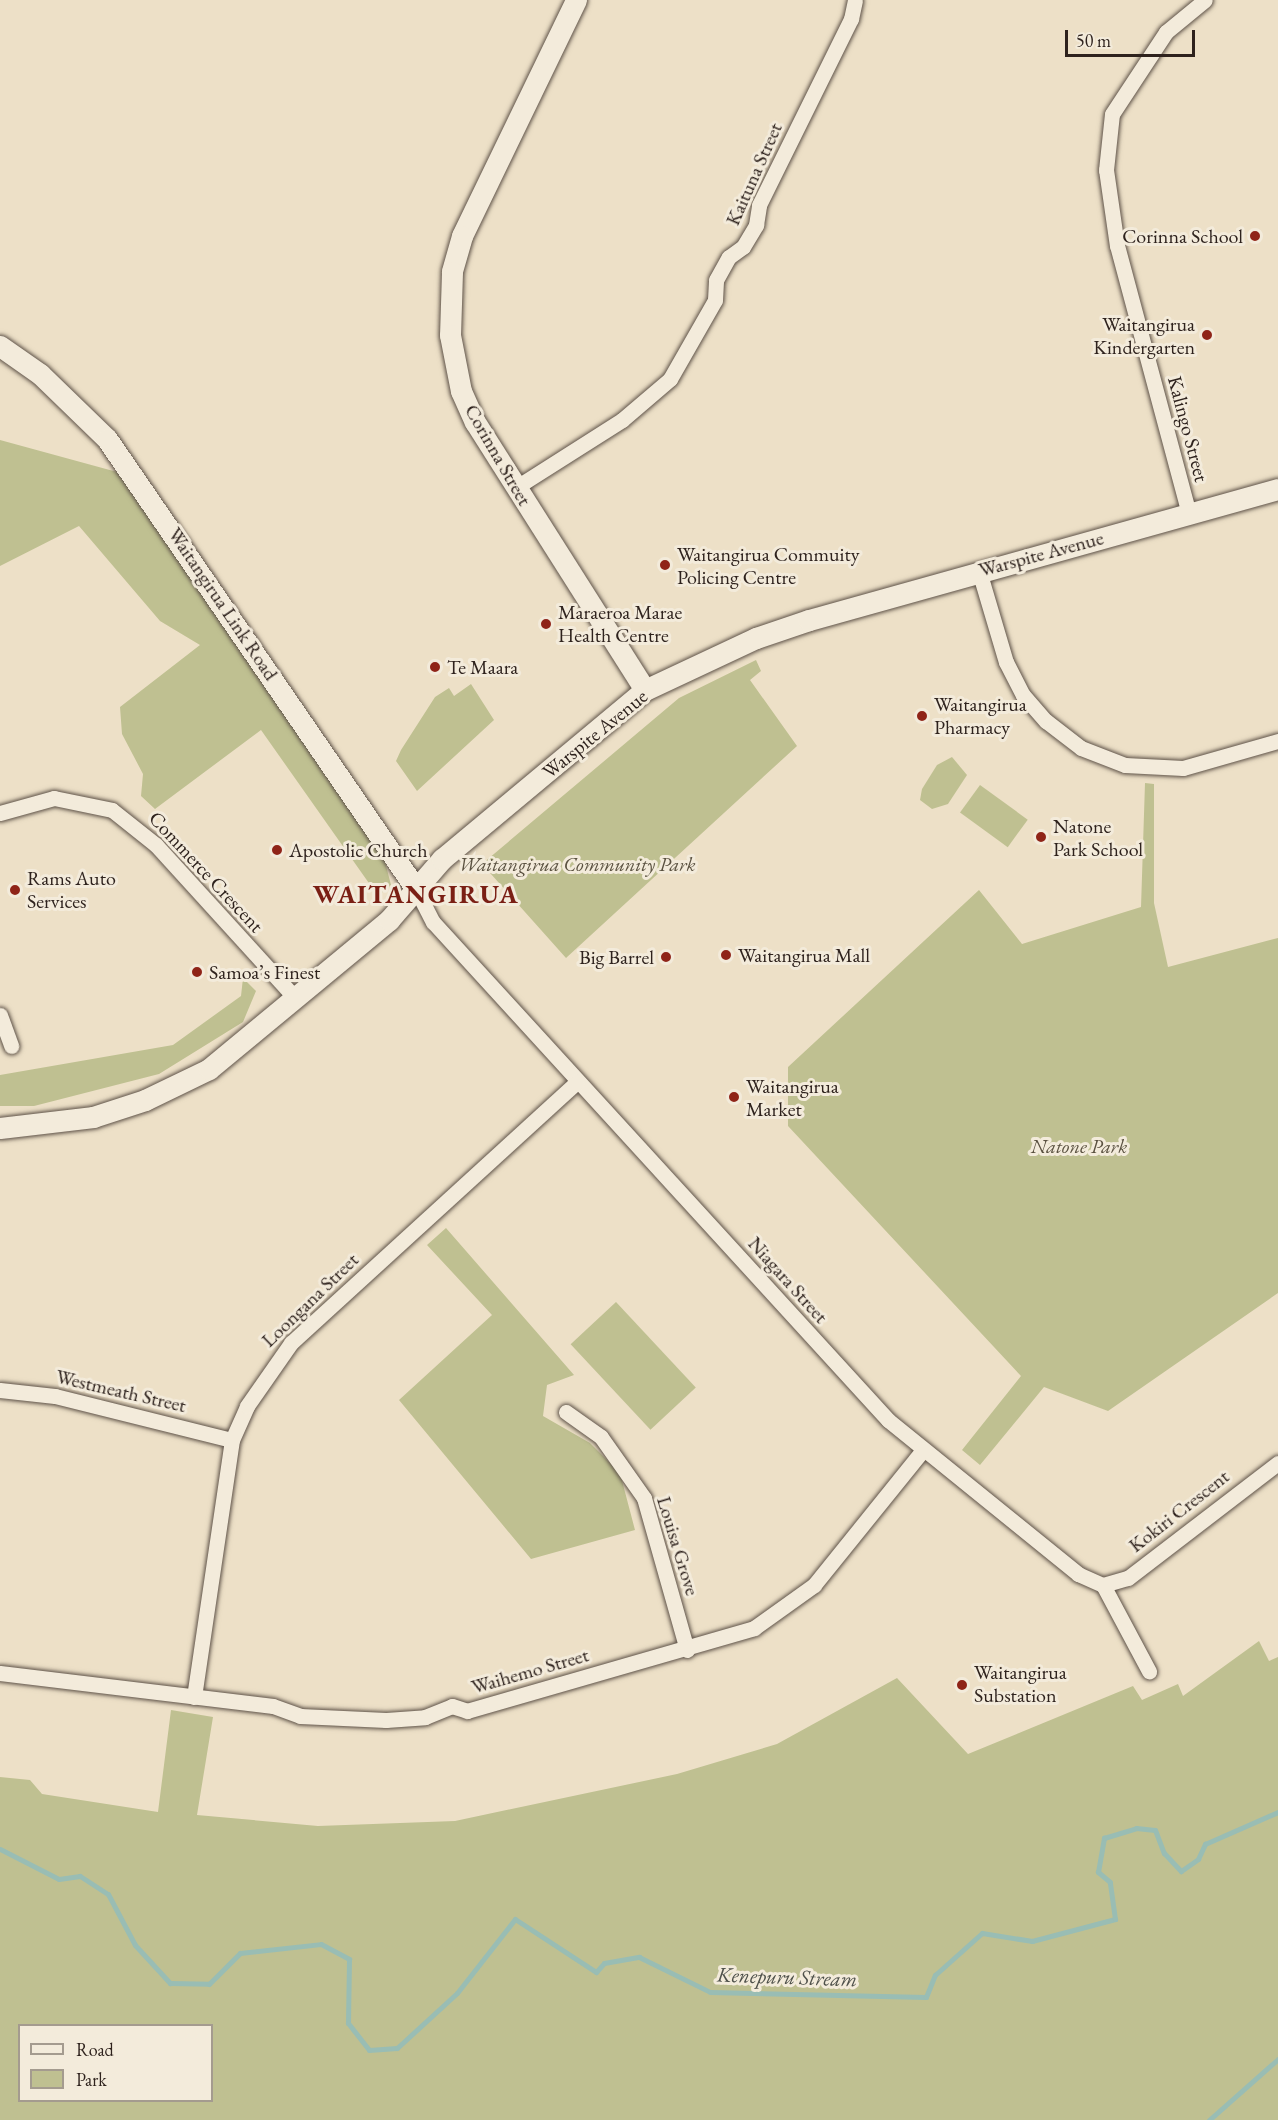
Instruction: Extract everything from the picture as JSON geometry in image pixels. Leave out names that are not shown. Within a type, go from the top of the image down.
[{"type":"main road","name":"Corinna Street","points":[[576,0],[469,217],[452,272],[450,335],[462,391],[515,488],[645,690]]},
{"type":"main road","name":"Waitangirua Link Road","points":[[0,346],[40,374],[107,439],[416,889]]},
{"type":"main road","name":"Warspite Avenue","points":[[0,1128],[93,1117],[168,1091],[233,1053],[389,920],[442,859],[645,690],[756,638],[979,571],[1278,489]]},
{"type":"street","name":"Kaituna Street","points":[[515,488],[622,420],[670,379],[715,300],[716,280],[729,257],[743,248],[756,225],[759,205],[851,19],[855,0]]},
{"type":"street","name":"Kalingo Street","points":[[1189,514],[1117,246],[1106,170],[1112,114],[1166,32],[1205,0]]},
{"type":"street","points":[[979,571],[1017,684],[1046,722],[1081,748],[1125,765],[1183,768],[1278,741]]},
{"type":"street","name":"Commerce Crescent","points":[[0,813],[54,798],[112,810],[156,845],[296,999]]},
{"type":"street","name":"Niagara Street","points":[[416,889],[432,922],[873,1405],[923,1450],[1078,1574],[1103,1585]]},
{"type":"street","points":[[0,1015],[11,1046]]},
{"type":"street","name":"Loongana Street","points":[[194,1697],[232,1440],[247,1406],[291,1343],[577,1082]]},
{"type":"street","name":"Westmeath Street","points":[[0,1390],[55,1396],[232,1440]]},
{"type":"street","name":"Louisa Grove","points":[[566,1412],[601,1437],[644,1498],[687,1650]]},
{"type":"street","name":"Waihemo Street","points":[[0,1673],[273,1706],[300,1716],[425,1717],[452,1706],[467,1711],[687,1650],[754,1628],[789,1607],[814,1585],[923,1450]]},
{"type":"street","name":"Kokiri Crescent","points":[[1103,1585],[1128,1578],[1278,1463]]},
{"type":"street","points":[[1103,1585],[1149,1671]]},
{"type":"green space","points":[[0,440],[117,472],[383,854],[391,885],[378,896],[261,730],[155,809],[141,796],[143,774],[122,734],[120,707],[200,645],[160,621],[79,526],[0,566]]},
{"type":"green space","name":"Waitangirua Community Park","points":[[756,660],[761,671],[750,680],[797,746],[566,958],[482,864],[679,698]]},
{"type":"green space","points":[[471,684],[494,720],[417,791],[396,761],[401,750],[435,697],[449,688],[454,696]]},
{"type":"green space","points":[[952,757],[967,775],[948,804],[932,809],[920,800],[922,789],[937,765]]},
{"type":"green space","name":"Natone Park","points":[[1145,783],[1154,784],[1154,903],[1168,967],[1278,938],[1278,1293],[1108,1411],[1044,1387],[980,1465],[962,1450],[1021,1376],[788,1126],[788,1067],[979,890],[1022,944],[1141,907]]},
{"type":"green space","points":[[980,785],[1028,820],[1008,847],[960,813]]},
{"type":"green space","points":[[243,978],[256,991],[243,1022],[159,1074],[34,1106],[0,1106],[0,1075],[173,1045],[241,996]]},
{"type":"green space","points":[[446,1228],[574,1375],[547,1385],[543,1416],[590,1443],[620,1473],[635,1530],[531,1559],[399,1400],[492,1315],[427,1245]]},
{"type":"green space","points":[[616,1302],[696,1388],[650,1430],[571,1344]]},
{"type":"green space","points":[[1259,1641],[1269,1661],[1278,1657],[1278,2120],[0,2120],[0,1777],[30,1780],[42,1794],[158,1812],[171,1710],[213,1717],[197,1815],[318,1826],[455,1821],[677,1774],[777,1744],[897,1678],[968,1754],[1133,1686],[1142,1700],[1178,1684],[1183,1696]]},
{"type":"waterway","name":"Kenepuru Stream","points":[[0,1849],[59,1879],[80,1876],[108,1894],[135,1945],[170,1983],[209,1984],[240,1953],[321,1944],[349,1959],[348,2023],[369,2050],[397,2048],[457,1993],[515,1919],[596,1972],[604,1963],[639,1957],[710,1992],[926,1997],[935,1975],[982,1933],[1032,1941],[1115,1919],[1110,1882],[1098,1872],[1104,1838],[1136,1828],[1155,1830],[1164,1853],[1181,1871],[1198,1859],[1205,1844],[1278,1812]]},
{"type":"waterway","name":"Kenepuru Stream","points":[[1209,2120],[1278,2059]]},
{"type":"place","name":"Corinna School","points":[[1255,236]]},
{"type":"place","name":"Waitangirua Kindergarten","points":[[1207,335]]},
{"type":"place","name":"Waitangirua Commuity Policing Centre","points":[[665,565]]},
{"type":"place","name":"Maraeroa Marae Health Centre","points":[[546,624]]},
{"type":"place","name":"Te Maara","points":[[435,667]]},
{"type":"place","name":"Waitangirua Pharmacy","points":[[922,716]]},
{"type":"place","name":"Natone Park School","points":[[1041,837]]},
{"type":"place","name":"Apostolic Church","points":[[277,850]]},
{"type":"place","name":"Rams Auto Services","points":[[15,890]]},
{"type":"place","name":"Waitangirua Mall","points":[[726,955]]},
{"type":"place","name":"Big Barrel","points":[[666,957]]},
{"type":"place","name":"Samoa’s Finest","points":[[197,972]]},
{"type":"place","name":"Waitangirua Market","points":[[734,1097]]},
{"type":"place","name":"Waitangirua Substation","points":[[962,1685]]},
{"type":"district","name":"WAITANGIRUA","points":[[416,895]]}]
